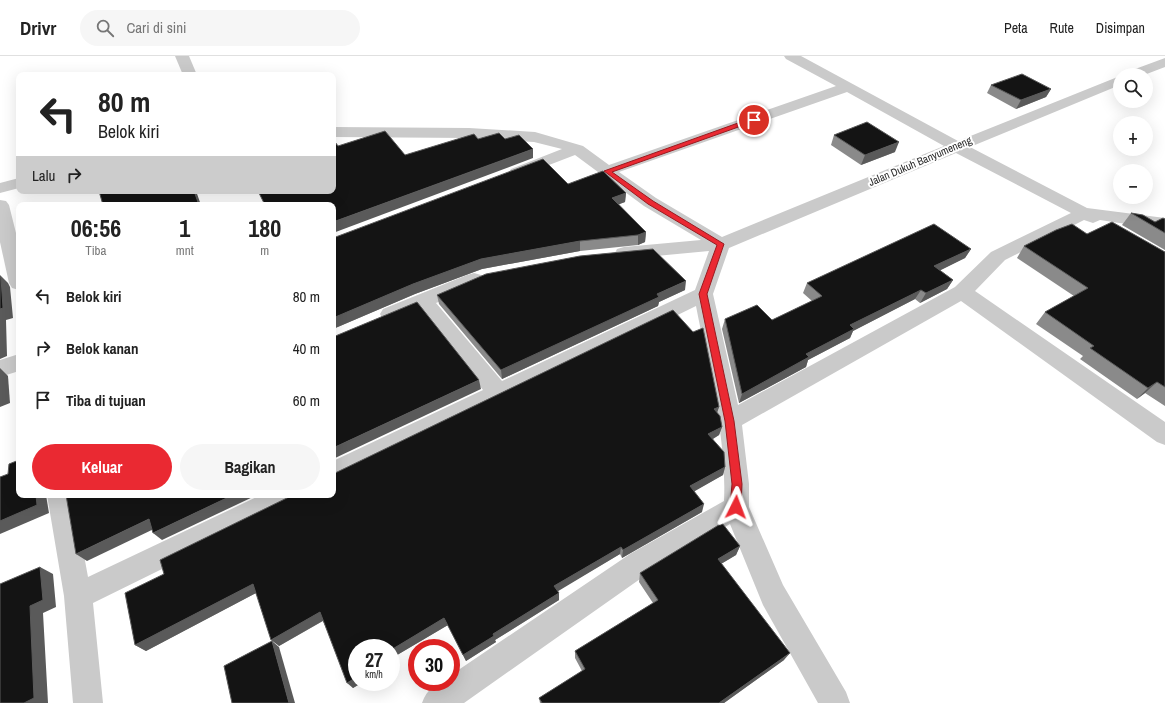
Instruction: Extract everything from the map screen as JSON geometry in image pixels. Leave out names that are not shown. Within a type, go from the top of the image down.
[{"type":"street","points":[[182,56],[189,72]]},
{"type":"street","points":[[791,56],[1118,233]]},
{"type":"street","points":[[1150,68],[1165,62]]},
{"type":"street","name":"Jalan Dukuh Banyumeneng","points":[[609,254],[721,244],[955,146],[1113,83]]},
{"type":"street","points":[[607,171],[848,87]]},
{"type":"street","points":[[336,132],[469,133],[535,138],[577,149],[650,202],[721,244],[703,294],[730,421],[737,484],[736,507],[773,595],[835,703]]},
{"type":"street","points":[[503,178],[577,149]]},
{"type":"street","points":[[0,188],[16,184]]},
{"type":"street","points":[[0,205],[16,271]]},
{"type":"street","points":[[730,421],[962,292],[998,256],[1085,214],[1165,224]]},
{"type":"street","points":[[374,321],[423,300],[491,275]]},
{"type":"street","points":[[962,292],[1165,435]]},
{"type":"street","points":[[336,472],[703,294]]},
{"type":"street","points":[[423,300],[498,393]]},
{"type":"street","points":[[0,369],[16,363]]},
{"type":"street","points":[[61,498],[78,596],[88,703]]},
{"type":"street","points":[[78,596],[281,498]]},
{"type":"street","points":[[437,703],[640,562],[736,507]]},
{"type":"building","points":[[1022,74],[1051,89],[1021,100],[991,85]]},
{"type":"building","points":[[867,122],[899,142],[865,155],[834,135]]},
{"type":"building","points":[[385,131],[405,155],[474,134],[478,139],[499,133],[505,139],[519,135],[533,149],[336,221],[336,202],[264,202],[260,194],[336,194],[336,143],[338,146]]},
{"type":"building","points":[[543,159],[568,184],[603,171],[626,193],[612,198],[646,232],[638,235],[580,241],[481,259],[413,284],[336,317],[336,237]]},
{"type":"building","points":[[100,194],[195,194],[198,202],[102,202]]},
{"type":"building","points":[[1131,213],[1143,215],[1155,222],[1163,218],[1165,219],[1165,233]]},
{"type":"building","points":[[1112,222],[1165,252],[1165,387],[1157,382],[1148,388],[1090,348],[1094,346],[1045,312],[1088,288],[1024,246],[1056,230],[1072,224],[1087,234]]},
{"type":"building","points":[[934,224],[971,249],[934,266],[953,280],[926,293],[921,290],[850,325],[854,329],[806,354],[809,357],[742,394],[725,319],[757,305],[772,320],[822,296],[807,283]]},
{"type":"building","points":[[653,249],[686,281],[657,294],[659,297],[501,370],[437,295],[486,274],[580,256]]},
{"type":"building","points":[[0,276],[3,308],[0,309]]},
{"type":"building","points":[[417,302],[479,380],[336,447],[336,336]]},
{"type":"building","points":[[673,310],[693,332],[703,328],[719,407],[714,409],[720,416],[722,427],[708,434],[724,452],[725,467],[690,486],[704,504],[623,550],[621,547],[554,586],[559,593],[493,634],[494,636],[463,655],[460,649],[460,639],[455,639],[444,618],[400,645],[400,639],[348,639],[347,683],[320,612],[271,640],[253,584],[135,645],[125,593],[164,574],[160,560],[287,498],[336,498],[336,473]]},
{"type":"building","points":[[16,461],[16,498],[36,498],[37,505],[0,521],[0,477],[8,474],[9,464]]},
{"type":"building","points":[[67,498],[227,498],[153,533],[149,519],[76,554]]},
{"type":"building","points":[[722,523],[740,546],[718,559],[790,653],[719,703],[542,703],[539,698],[585,669],[575,651],[658,600],[640,573]]},
{"type":"building","points":[[40,567],[43,600],[30,606],[34,698],[24,703],[0,703],[0,584]]},
{"type":"building","points":[[272,641],[289,703],[232,703],[224,666]]},
{"type":"route","points":[[736,507],[737,484],[730,421],[703,294],[721,244],[650,202],[607,171],[754,120]]}]
